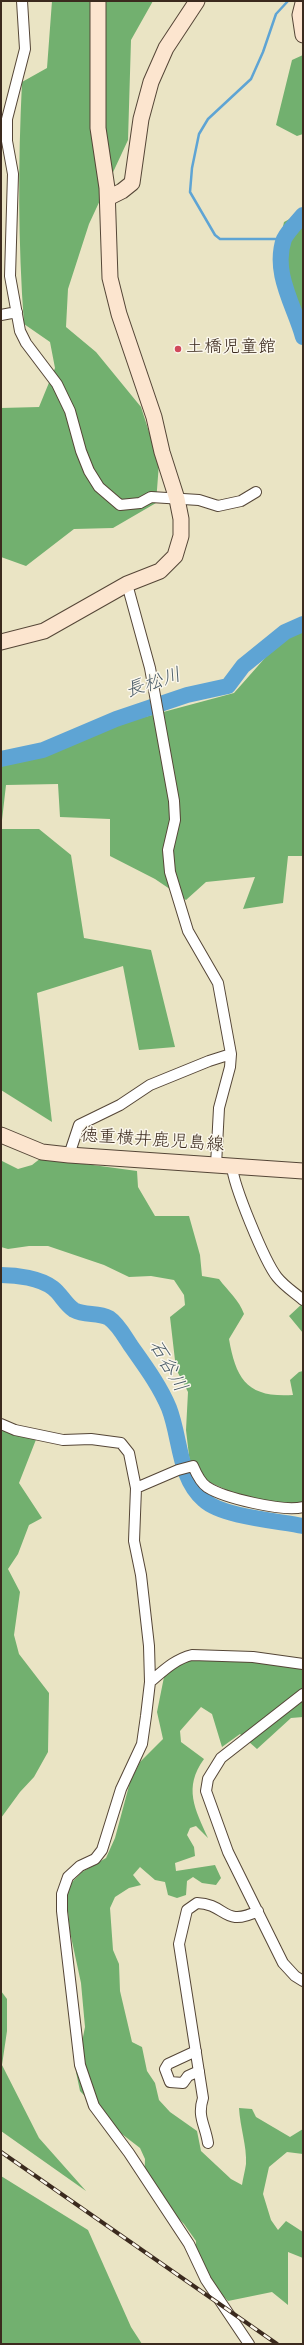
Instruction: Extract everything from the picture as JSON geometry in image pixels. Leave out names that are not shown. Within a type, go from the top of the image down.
[{"type":"street","points":[[22,1],[25,49],[7,119],[7,141],[13,174],[10,276],[20,331],[26,343],[57,384],[70,411],[81,451],[99,487],[120,505],[140,503],[151,497],[199,500],[218,506],[241,501],[256,492]]},
{"type":"street","points":[[1,642],[44,631],[127,584],[160,571],[175,556],[181,536],[181,519],[177,499],[162,452],[154,417],[119,314],[110,278],[108,198],[98,128],[98,1]]},
{"type":"street","points":[[108,198],[122,191],[132,183],[141,119],[151,82],[166,48],[197,1]]},
{"type":"street","points":[[303,3],[300,15],[303,35]]},
{"type":"street","points":[[1,315],[16,312]]},
{"type":"street","points":[[127,584],[150,668],[154,701],[174,801],[175,820],[168,850],[170,872],[188,931],[218,983],[231,1054],[218,1115],[216,1165]]},
{"type":"street","points":[[69,1155],[79,1125],[120,1105],[150,1085],[209,1061],[231,1054]]},
{"type":"street","name":"徳重横井鹿児島線","points":[[1,1135],[42,1152],[303,1171]]},
{"type":"street","points":[[232,1166],[233,1177],[252,1225],[277,1277],[303,1300]]},
{"type":"street","points":[[1,1424],[15,1430],[63,1440],[91,1438],[121,1443],[129,1453],[136,1488],[134,1541],[141,1575],[147,1630],[150,1682],[142,1744],[122,1789],[102,1850],[95,1859],[80,1866],[68,1877],[62,1894],[62,1911],[80,2065],[94,2106],[129,2153],[189,2244],[206,2280],[249,2344]]},
{"type":"street","points":[[136,1488],[178,1470],[193,1466],[205,1486],[226,1496],[260,1504],[303,1507]]},
{"type":"street","points":[[150,1682],[170,1665],[184,1657],[192,1655],[253,1657],[303,1664]]},
{"type":"street","points":[[303,1694],[221,1758],[208,1779],[206,1791],[208,1802],[228,1852],[284,1963],[295,1976],[303,1981]]},
{"type":"street","points":[[208,2143],[206,2127],[201,2121],[199,2110],[203,2098],[179,1944],[188,1910],[197,1903],[207,1903],[231,1918],[244,1918],[258,1911]]},
{"type":"street","points":[[196,2051],[168,2064],[165,2069],[170,2082],[177,2084],[183,2083],[188,2076],[199,2071]]},
{"type":"green space","points":[[52,1],[153,1],[131,40],[128,140],[89,224],[68,289],[66,327],[96,352],[141,407],[159,463],[156,503],[113,528],[74,529],[26,566],[1,557],[1,408],[39,407],[55,368],[50,342],[24,324],[19,203],[22,82],[47,68]]},
{"type":"green space","points":[[303,55],[303,134],[297,136],[276,125],[292,60]]},
{"type":"green space","points":[[303,212],[303,336],[275,262],[284,222]]},
{"type":"green space","points":[[303,629],[303,856],[288,856],[283,903],[243,909],[255,877],[206,882],[186,900],[155,879],[110,856],[110,819],[60,817],[58,784],[6,785],[1,829],[1,764],[126,722],[234,693],[280,641]]},
{"type":"green space","points":[[1,829],[39,829],[71,855],[84,938],[151,950],[175,1047],[139,1050],[123,966],[37,993],[52,1122],[1,1090]]},
{"type":"green space","points":[[1,1157],[2,1161],[18,1169],[32,1165],[41,1158],[137,1171],[138,1187],[155,1216],[189,1216],[200,1255],[202,1276],[219,1279],[236,1300],[244,1314],[229,1339],[240,1376],[247,1384],[265,1393],[293,1395],[290,1380],[299,1372],[303,1371],[303,1502],[288,1504],[238,1495],[200,1478],[190,1464],[186,1430],[188,1392],[176,1369],[170,1317],[185,1305],[184,1295],[174,1280],[151,1276],[129,1277],[104,1265],[48,1246],[29,1246],[8,1249],[1,1247]]},
{"type":"green space","points":[[303,1303],[303,1333],[289,1316]]},
{"type":"green space","points":[[1,1427],[37,1437],[19,1483],[42,1518],[29,1525],[18,1554],[8,1569],[20,1592],[14,1635],[19,1654],[49,1693],[48,1752],[34,1777],[20,1792],[1,1818]]},
{"type":"green space","points":[[215,1654],[303,1669],[303,1717],[291,1718],[257,1749],[240,1734],[222,1747],[212,1714],[201,1707],[180,1731],[181,1742],[204,1759],[194,1780],[193,1798],[195,1808],[208,1838],[196,1826],[190,1828],[187,1835],[194,1847],[195,1856],[175,1863],[176,1871],[215,1865],[221,1878],[216,1885],[202,1883],[193,1877],[187,1881],[186,1895],[177,1898],[168,1895],[165,1882],[155,1880],[140,1867],[133,1875],[141,1885],[129,1888],[115,1897],[110,1908],[113,1950],[119,1964],[120,1991],[132,2042],[142,2047],[147,2071],[155,2083],[159,2100],[170,2112],[197,2131],[201,2151],[231,2179],[242,2185],[246,2157],[239,2108],[252,2109],[256,2117],[290,2137],[303,2129],[303,2154],[287,2152],[269,2167],[263,2194],[271,2220],[278,2230],[286,2221],[303,2232],[303,2258],[288,2252],[288,2305],[272,2292],[228,2301],[194,2265],[196,2241],[184,2224],[144,2184],[145,2159],[140,2148],[118,2131],[80,2091],[76,2072],[85,2027],[81,1983],[70,1932],[67,1901],[69,1885],[82,1872],[106,1858],[115,1838],[130,1782],[140,1762],[163,1739],[157,1712],[165,1672],[189,1659]]},
{"type":"green space","points":[[1,1991],[7,1999],[7,2031],[2,2065],[39,2138],[86,2191],[1,2131]]},
{"type":"green space","points":[[1,2176],[88,2230],[131,2327],[142,2344],[1,2344]]},
{"type":"waterway","points":[[284,239],[220,239],[215,235],[190,192],[192,168],[199,134],[208,119],[251,79],[263,52],[276,14],[288,1]]},
{"type":"waterway","name":"長松川","points":[[303,215],[284,239],[281,252],[281,264],[286,290],[303,337]]},
{"type":"waterway","name":"長松川","points":[[1,759],[43,750],[116,719],[187,695],[228,686],[243,666],[285,632],[303,624]]},
{"type":"waterway","name":"石谷川","points":[[1,1275],[21,1276],[42,1282],[56,1290],[74,1310],[83,1313],[105,1316],[115,1324],[152,1376],[161,1392],[173,1420],[181,1457],[189,1480],[204,1500],[212,1506],[224,1511],[251,1518],[303,1526]]},
{"type":"railway","points":[[1,2152],[277,2344]]},
{"type":"place","name":"土橋児童館","points":[[178,349]]}]
